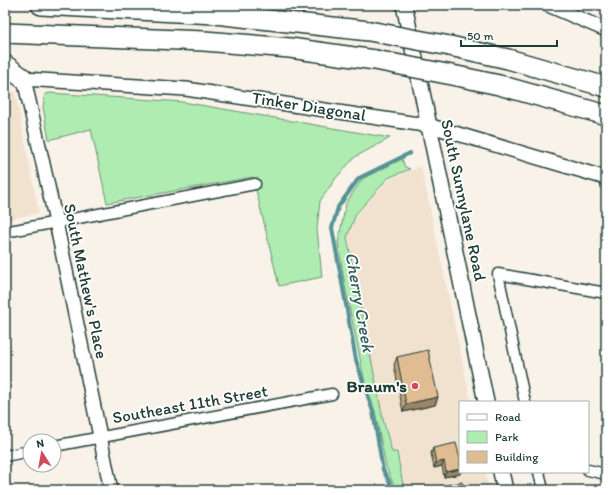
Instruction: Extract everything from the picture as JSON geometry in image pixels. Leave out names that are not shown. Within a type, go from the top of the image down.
[{"type":"highway","points":[[41,5],[215,14],[369,32],[450,46],[508,59],[606,87]]},
{"type":"highway","points":[[5,33],[204,41],[290,48],[375,60],[499,85],[606,116]]},
{"type":"highway","points":[[5,65],[24,79]]},
{"type":"main road","name":"South Sunnylane Road","points":[[404,5],[431,126],[486,401]]},
{"type":"main road","points":[[501,473],[505,490]]},
{"type":"street","points":[[548,5],[606,30]]},
{"type":"street","name":"Tinker Diagonal","points":[[5,78],[186,88],[431,126],[606,178]]},
{"type":"street","name":"South Mathew's Place","points":[[24,79],[56,222],[111,490]]},
{"type":"street","points":[[5,232],[255,184]]},
{"type":"street","name":"South Sunnylane Road","points":[[525,401],[498,274],[606,293]]},
{"type":"street","name":"Southeast 11th Street","points":[[62,444],[332,394]]},
{"type":"street","points":[[5,456],[22,453]]},
{"type":"street","points":[[589,470],[606,474]]},
{"type":"street","points":[[540,473],[543,490]]},
{"type":"shaded area","points":[[5,91],[15,91],[39,213],[5,220]]},
{"type":"shaded area","points":[[421,166],[471,401],[459,401],[459,473],[485,473],[489,490],[405,490],[398,451],[392,452],[387,426],[383,418],[348,236],[357,215],[388,180]]},
{"type":"green space","points":[[50,93],[183,102],[390,138],[355,157],[336,178],[320,201],[317,229],[322,277],[279,286],[253,177],[107,203],[91,129],[49,140],[43,107],[45,94]]},
{"type":"green space","points":[[402,159],[405,167],[410,169],[388,178],[356,214],[347,237],[383,419],[392,452],[397,452],[404,490],[396,490],[386,467],[375,411],[365,383],[345,286],[338,243],[346,203],[362,179]]},
{"type":"building","points":[[428,350],[438,397],[406,404],[397,357]]},
{"type":"building","points":[[456,443],[459,455],[459,469],[446,472],[444,461],[436,463],[433,448]]},
{"type":"building","points":[[462,482],[464,490],[438,490],[437,487]]},
{"type":"waterway","name":"Cherry Creek","points":[[391,490],[390,483],[383,470],[373,412],[356,360],[332,228],[338,207],[359,178],[410,153]]},
{"type":"place","name":"Braum's","points":[[415,386]]}]
